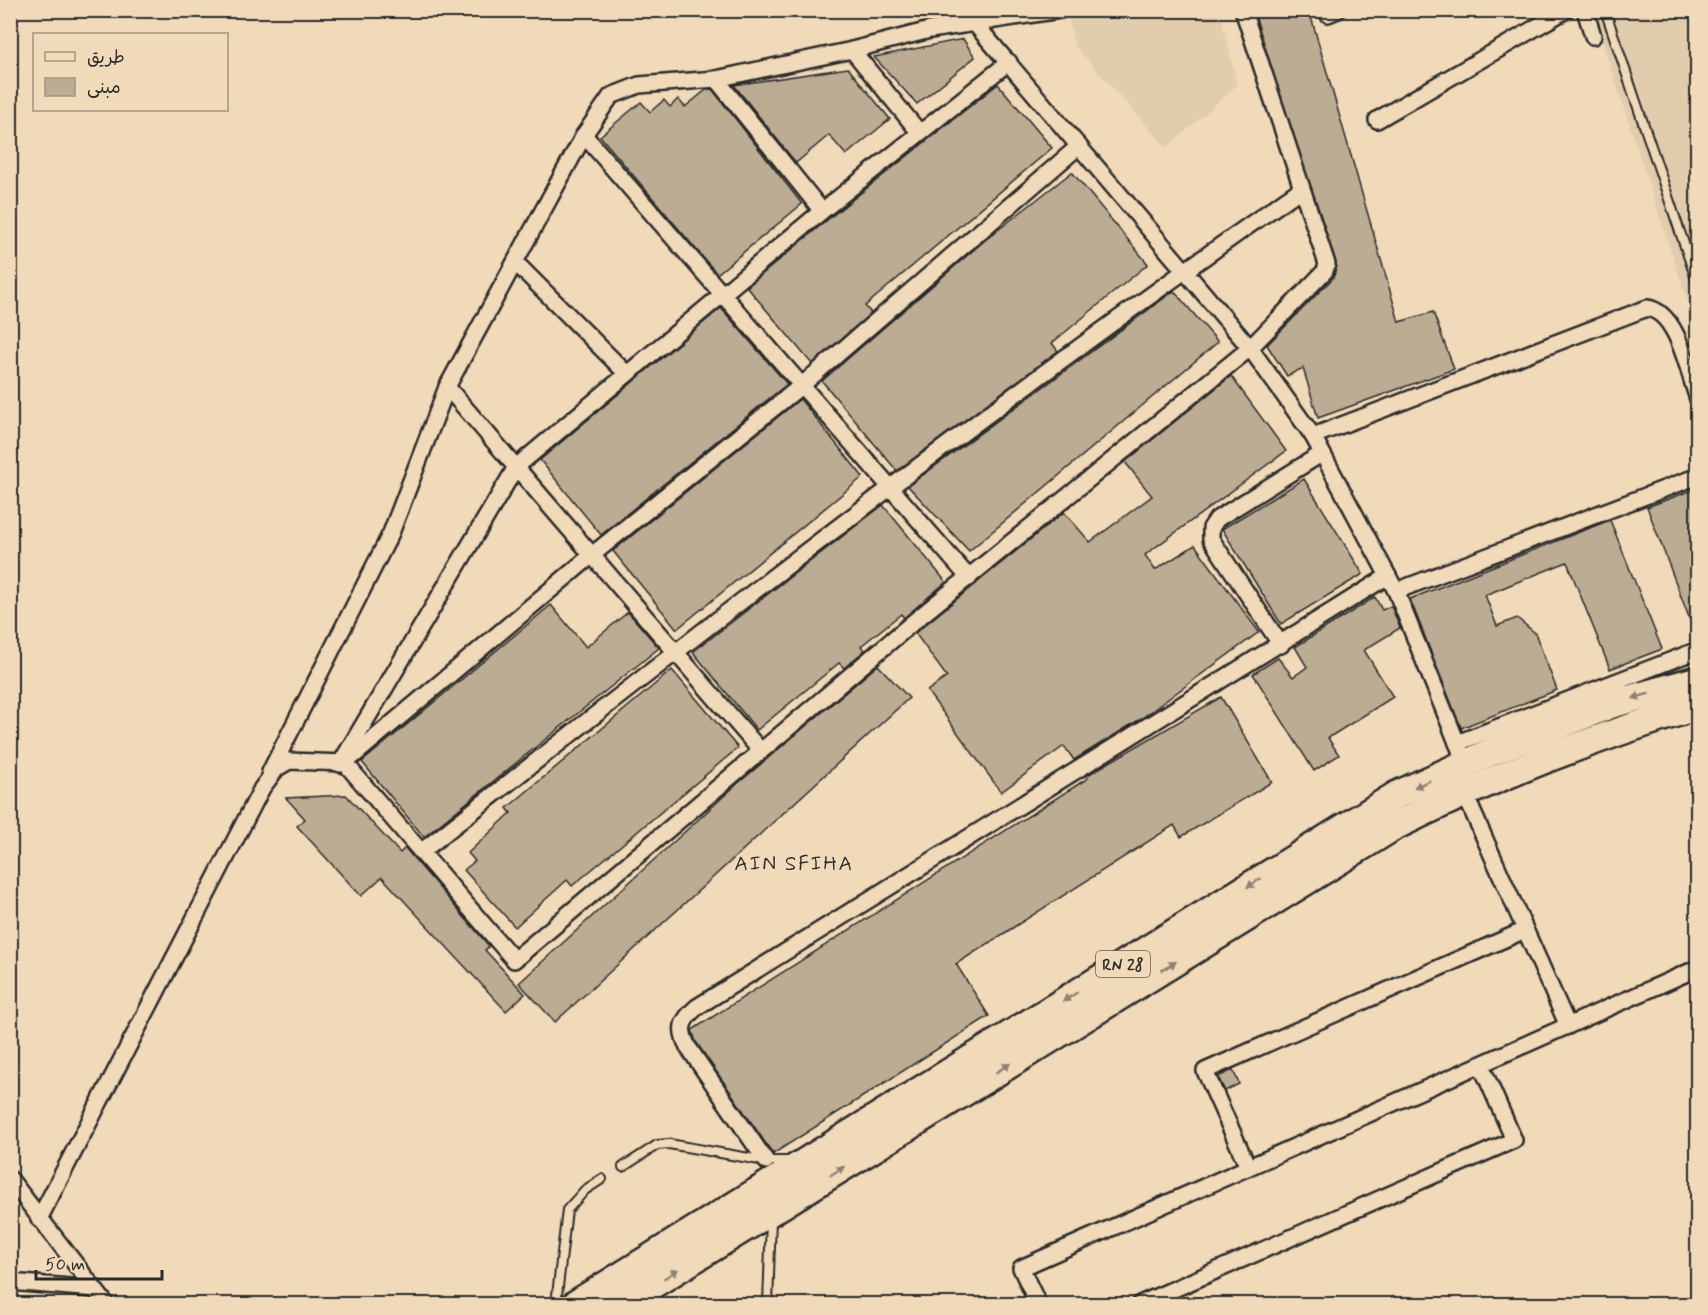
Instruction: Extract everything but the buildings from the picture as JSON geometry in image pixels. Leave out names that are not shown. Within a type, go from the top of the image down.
[{"type":"highway","name":"RN 28","points":[[576,1305],[1462,754],[1491,752],[1612,704],[1698,680]]},
{"type":"highway","name":"RN 28","points":[[621,1305],[1383,834],[1464,792],[1560,752],[1695,712]]},
{"type":"street","points":[[39,1219],[391,533],[447,387],[584,135],[611,96],[639,85],[716,79],[852,50],[930,30],[976,25],[1060,10]]},
{"type":"street","points":[[262,788],[278,768],[290,761],[333,761],[343,764],[514,960],[760,750],[1250,348],[1325,271],[1327,264],[1242,10]]},
{"type":"street","points":[[1377,120],[1566,10]]},
{"type":"street","points":[[1585,10],[1593,36]]},
{"type":"street","points":[[976,25],[1250,348],[1313,436],[1396,591],[1462,754],[1698,650]]},
{"type":"street","points":[[852,50],[919,132]]},
{"type":"street","points":[[343,764],[516,467],[822,211],[1008,62]]},
{"type":"street","points":[[716,79],[822,211]]},
{"type":"street","points":[[584,135],[969,578]]},
{"type":"street","points":[[343,764],[592,555],[802,385],[1079,146]]},
{"type":"street","points":[[421,852],[675,651],[889,487],[1185,270],[1301,189]]},
{"type":"street","points":[[516,263],[627,374]]},
{"type":"street","points":[[1313,436],[1647,308],[1657,309],[1672,325],[1698,399]]},
{"type":"street","points":[[447,387],[760,750]]},
{"type":"street","points":[[1281,645],[1211,539],[1211,528],[1217,519],[1321,454]]},
{"type":"street","points":[[1396,591],[1698,476]]},
{"type":"street","points":[[766,1161],[688,1047],[681,1034],[682,1024],[686,1017],[707,1000],[1281,645],[1388,576]]},
{"type":"street","points":[[1464,792],[1568,1026]]},
{"type":"street","points":[[1248,1167],[1205,1071],[1525,930]]},
{"type":"street","points":[[1038,1305],[1021,1268],[1698,968]]},
{"type":"street","points":[[1140,1305],[1514,1140],[1480,1065]]},
{"type":"street","points":[[10,1179],[106,1305]]},
{"type":"street","points":[[10,1282],[94,1289]]},
{"type":"lane","points":[[1605,10],[1698,285]]},
{"type":"lane","points":[[623,1167],[657,1145],[669,1144],[766,1161],[808,1160]]},
{"type":"lane","points":[[556,1305],[567,1210],[585,1190],[602,1179]]},
{"type":"lane","points":[[768,1305],[771,1212]]},
{"type":"shaded area","points":[[1106,10],[1220,11],[1237,85],[1167,148],[1074,45],[1068,16]]},
{"type":"shaded area","points":[[1592,11],[1697,11],[1697,330]]},
{"type":"district","name":"AIN SFIHA","points":[[794,863]]}]
